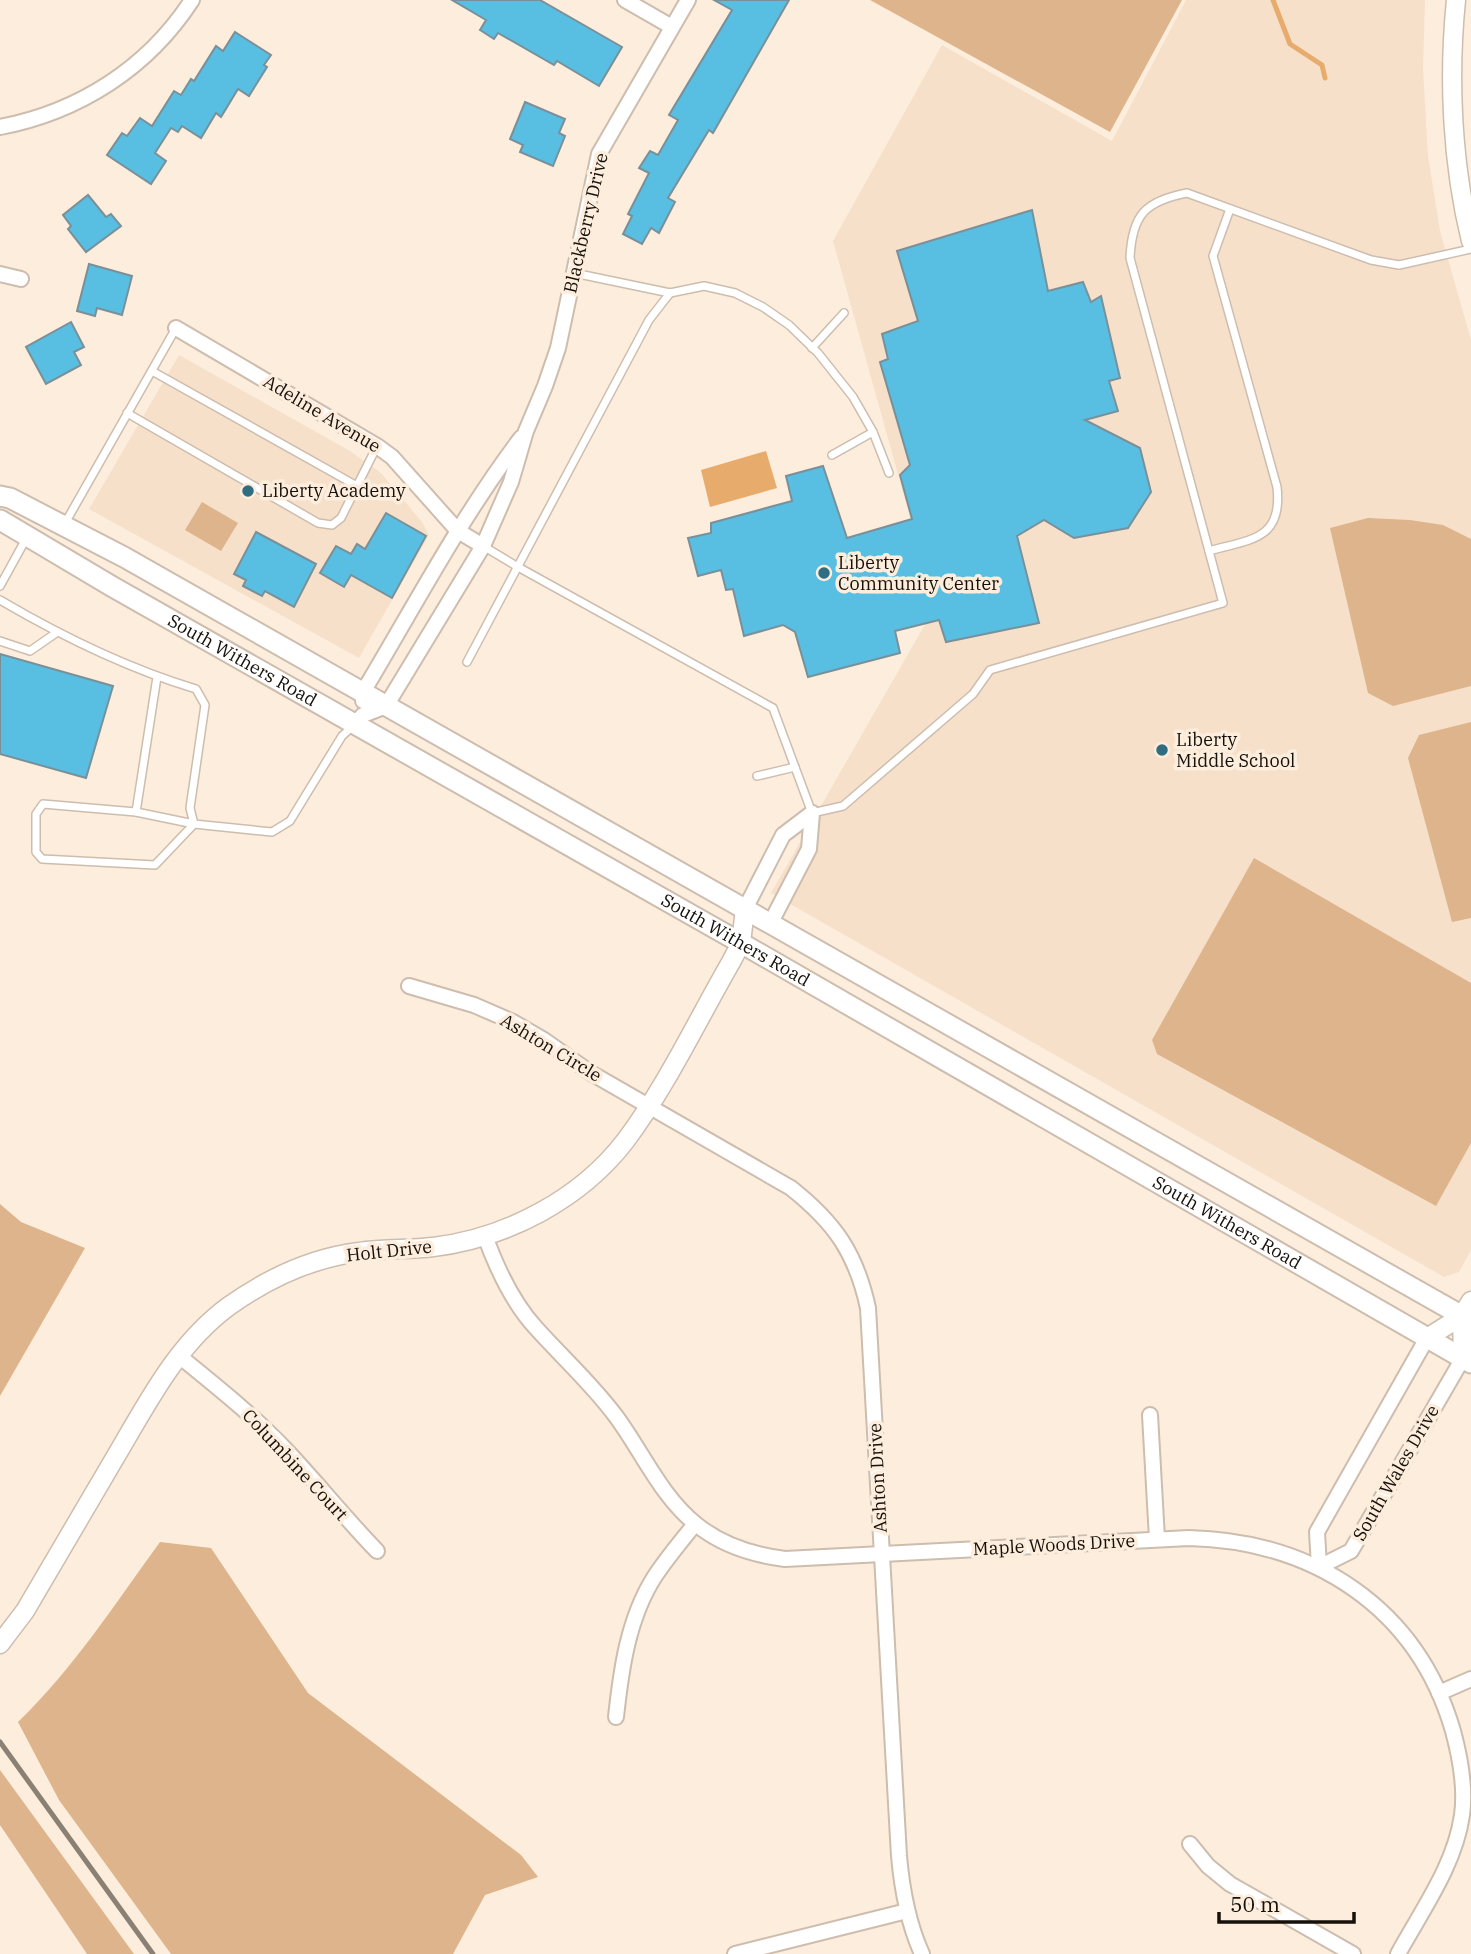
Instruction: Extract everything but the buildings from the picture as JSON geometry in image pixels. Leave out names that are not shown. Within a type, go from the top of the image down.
[{"type":"main road","name":"South Withers Road","points":[[0,496],[10,498],[124,557],[770,924],[1468,1313]]},
{"type":"main road","name":"South Withers Road","points":[[0,520],[359,720],[1467,1361]]},
{"type":"street","points":[[0,127],[30,121],[72,104],[112,83],[159,43],[176,25],[192,0]]},
{"type":"street","points":[[625,0],[672,27]]},
{"type":"street","name":"Blackberry Drive","points":[[386,706],[484,545],[511,482],[526,431],[558,348],[599,153],[688,0]]},
{"type":"street","points":[[1455,0],[1452,97],[1465,216],[1471,241]]},
{"type":"street","points":[[0,274],[21,279]]},
{"type":"street","name":"Adeline Avenue","points":[[176,328],[393,457],[458,531],[484,545]]},
{"type":"street","name":"Blackberry Drive","points":[[363,692],[458,531],[493,475],[526,431]]},
{"type":"street","points":[[359,720],[363,692]]},
{"type":"street","points":[[359,720],[386,706]]},
{"type":"street","name":"Holt Drive","points":[[0,1644],[25,1611],[162,1377],[178,1355],[227,1308],[256,1288],[287,1272],[320,1260],[357,1252],[432,1247],[485,1236],[529,1218],[578,1187],[625,1142],[649,1107],[741,943],[745,909],[783,835],[812,813]]},
{"type":"street","name":"Holt Drive","points":[[741,943],[770,924],[809,849],[812,813]]},
{"type":"street","name":"Ashton Circle","points":[[409,986],[474,1005],[513,1022],[649,1107]]},
{"type":"street","name":"Ashton Drive","points":[[649,1107],[791,1188],[815,1206],[835,1228],[862,1279],[868,1308],[899,1856],[907,1911],[922,1954]]},
{"type":"street","name":"Maple Woods Drive","points":[[485,1236],[496,1266],[512,1296],[535,1327],[603,1399],[678,1508],[695,1524],[731,1546],[759,1555],[785,1559],[1217,1538],[1254,1544],[1289,1554],[1319,1567],[1357,1591],[1382,1612],[1416,1654],[1439,1693],[1458,1749],[1463,1785],[1463,1812],[1450,1861],[1398,1954]]},
{"type":"street","points":[[1319,1567],[1317,1532],[1427,1338],[1468,1313]]},
{"type":"street","points":[[1467,1361],[1468,1313]]},
{"type":"street","name":"Columbine Court","points":[[178,1355],[288,1451],[340,1512],[377,1550]]},
{"type":"street","name":"South Wales Drive","points":[[1319,1567],[1351,1551],[1467,1361]]},
{"type":"street","points":[[1150,1415],[1157,1539]]},
{"type":"street","points":[[616,1717],[621,1674],[631,1631],[643,1597],[665,1561],[695,1524]]},
{"type":"street","points":[[1439,1693],[1471,1679]]},
{"type":"street","points":[[1190,1844],[1208,1866],[1230,1884],[1353,1954]]},
{"type":"street","points":[[735,1954],[907,1911]]},
{"type":"lane","points":[[484,545],[518,567],[773,708],[812,813],[843,806],[973,694],[990,670],[1223,603],[1130,258],[1131,236],[1142,214],[1161,198],[1187,193],[1371,260],[1399,265],[1471,249]]},
{"type":"lane","points":[[1209,551],[1256,537],[1273,526],[1279,508],[1277,487],[1213,256],[1230,209]]},
{"type":"lane","points":[[573,273],[670,293],[704,286],[735,293],[763,307],[789,326],[812,348],[853,397],[873,432],[889,473]]},
{"type":"lane","points":[[467,662],[649,320],[670,293]]},
{"type":"lane","points":[[812,348],[844,313]]},
{"type":"lane","points":[[63,526],[176,328]]},
{"type":"lane","points":[[152,371],[357,486]]},
{"type":"lane","points":[[127,413],[318,523],[332,525],[341,517],[377,446]]},
{"type":"lane","points":[[832,455],[873,432]]},
{"type":"lane","points":[[0,586],[28,537]]},
{"type":"lane","points":[[0,600],[56,633],[105,657],[196,689],[205,705],[190,808],[194,824]]},
{"type":"lane","points":[[0,641],[30,651],[56,633]]},
{"type":"lane","points":[[136,812],[157,677]]},
{"type":"lane","points":[[194,824],[155,865],[42,859],[36,852],[36,814],[43,804],[136,812],[194,824],[272,832],[290,821],[342,736],[359,720]]},
{"type":"lane","points":[[757,776],[794,767]]},
{"type":"shaded area","points":[[870,0],[1182,0],[1110,132]]},
{"type":"shaded area","name":"Liberty Middle School","points":[[1186,0],[1425,0],[1423,69],[1428,156],[1440,231],[1471,340],[1471,1250],[1459,1272],[1444,1277],[771,893],[935,607],[833,241],[942,45],[1112,141]]},
{"type":"shaded area","name":"Liberty Academy","points":[[179,355],[350,451],[381,473],[422,522],[429,535],[359,658],[89,509]]},
{"type":"shaded area","points":[[766,451],[777,488],[710,507],[701,470]]},
{"type":"shaded area","points":[[202,502],[238,523],[221,551],[185,530]]},
{"type":"shaded area","points":[[1368,518],[1443,525],[1471,539],[1471,686],[1393,706],[1368,693],[1330,528]]},
{"type":"shaded area","points":[[1471,722],[1471,918],[1452,922],[1408,758],[1419,735]]},
{"type":"shaded area","points":[[1254,858],[1471,983],[1471,1143],[1436,1206],[1157,1054],[1152,1040]]},
{"type":"shaded area","points":[[0,1204],[21,1222],[85,1248],[0,1396]]},
{"type":"shaded area","points":[[160,1542],[211,1548],[308,1693],[521,1855],[538,1877],[485,1895],[453,1954],[171,1954],[59,1800],[18,1722],[75,1658]]},
{"type":"shaded area","points":[[0,1770],[134,1954],[87,1954],[0,1825]]},
{"type":"waterway","points":[[1273,0],[1290,44],[1322,65],[1325,78]]},
{"type":"railway","points":[[0,1742],[153,1954]]},
{"type":"place","name":"Liberty Academy","points":[[248,491]]},
{"type":"place","name":"Liberty Community Center","points":[[824,573]]},
{"type":"place","name":"Liberty Middle School","points":[[1162,750]]}]
